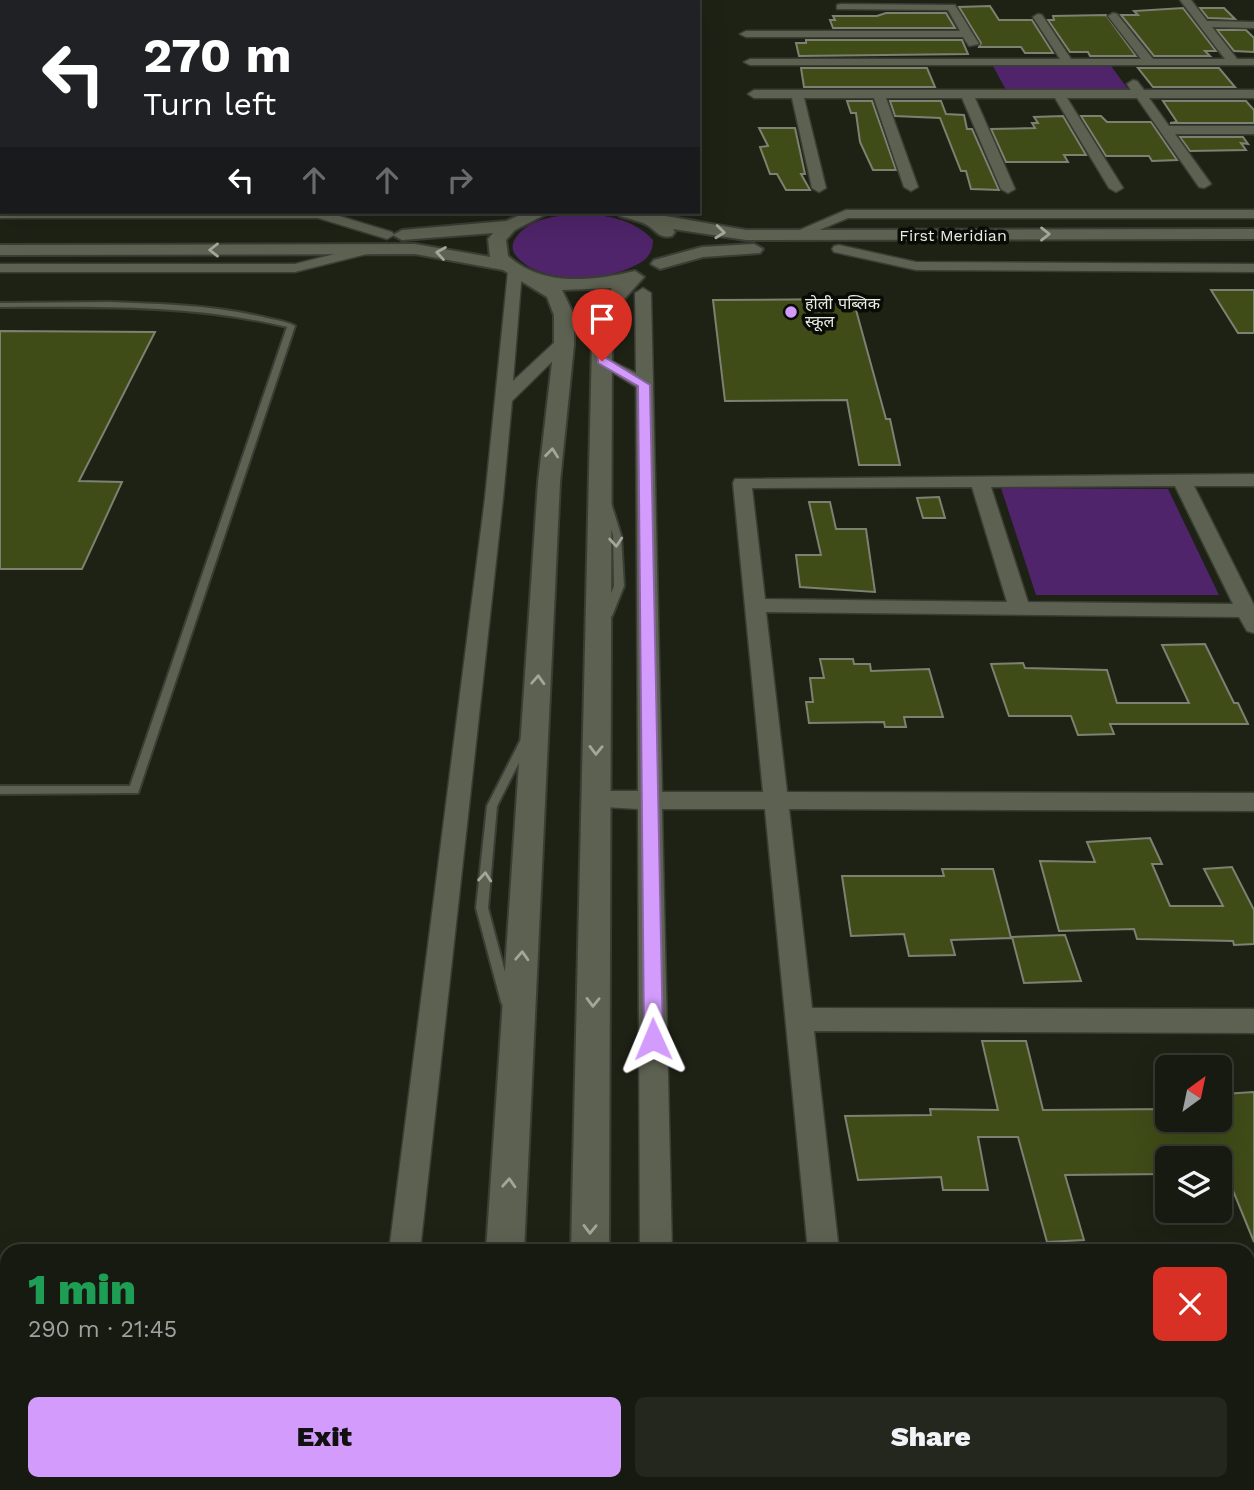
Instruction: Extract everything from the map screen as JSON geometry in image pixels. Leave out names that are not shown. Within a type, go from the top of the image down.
[{"type":"street","points":[[1185,0],[1234,62]]},
{"type":"street","points":[[841,7],[950,3],[990,78]]},
{"type":"street","points":[[1114,16],[1150,62]]},
{"type":"street","points":[[1038,17],[1068,62]]},
{"type":"street","points":[[1204,24],[1254,24]]},
{"type":"street","points":[[746,34],[967,34]]},
{"type":"street","points":[[750,62],[990,78],[1058,93],[1254,94]]},
{"type":"street","points":[[754,94],[967,93],[990,78],[1068,62],[1254,62]]},
{"type":"street","points":[[1118,62],[1204,184]]},
{"type":"street","points":[[967,93],[1008,189]]},
{"type":"street","points":[[1058,93],[1116,188]]},
{"type":"street","points":[[797,94],[819,188]]},
{"type":"street","points":[[879,94],[911,187]]},
{"type":"street","points":[[1166,130],[1254,130]]},
{"type":"street","points":[[0,214],[319,214],[387,235]]},
{"type":"street","points":[[0,234],[422,235],[509,226],[534,214]]},
{"type":"street","name":"First Meridian","points":[[635,214],[653,221],[746,234],[1254,234]]},
{"type":"street","points":[[795,234],[846,214],[1254,214]]},
{"type":"street","points":[[653,221],[665,231],[671,244],[666,259],[660,264]]},
{"type":"street","points":[[505,1244],[549,482],[564,342],[564,315],[555,294],[514,271],[499,258],[497,239],[509,226]]},
{"type":"street","points":[[0,268],[295,268],[370,249]]},
{"type":"street","points":[[0,250],[415,249],[566,285],[638,286]]},
{"type":"street","name":"First Meridian","points":[[638,286],[660,264],[702,252],[747,249],[1254,250]]},
{"type":"street","points":[[839,249],[916,266],[1254,268]]},
{"type":"street","points":[[405,1244],[503,400],[514,271]]},
{"type":"street","points":[[590,1244],[604,311],[614,294],[638,286]]},
{"type":"street","points":[[638,286],[644,385],[656,1244]]},
{"type":"street","points":[[503,400],[564,342]]},
{"type":"street","points":[[602,361],[644,385]]},
{"type":"street","points":[[823,1244],[743,483],[1254,480]]},
{"type":"street","points":[[755,606],[1020,609],[1250,619],[1182,481]]},
{"type":"street","points":[[980,482],[1020,609]]},
{"type":"street","points":[[596,800],[1254,802]]},
{"type":"street","points":[[799,1019],[1254,1021]]},
{"type":"lane","points":[[0,305],[144,305],[262,318],[291,326],[134,790],[0,790]]},
{"type":"lane","points":[[517,1038],[482,908],[492,806],[535,721]]},
{"type":"shaded area","points":[[993,66],[1111,66],[1128,89],[1006,90]]},
{"type":"shaded area","points":[[590,214],[616,219],[639,228],[653,240],[650,254],[641,262],[620,272],[573,278],[542,272],[529,266],[514,253],[515,239],[530,225],[549,218]]},
{"type":"shaded area","points":[[1001,488],[1168,489],[1219,595],[1036,595]]},
{"type":"building","points":[[990,6],[999,20],[1032,20],[1053,53],[1025,53],[1021,47],[979,47],[981,43],[959,7]]},
{"type":"building","points":[[1183,8],[1216,51],[1205,51],[1210,56],[1154,56],[1121,15],[1138,15],[1134,11]]},
{"type":"building","points":[[1200,8],[1224,8],[1235,19],[1208,18]]},
{"type":"building","points":[[886,13],[946,13],[955,28],[833,28],[830,20],[835,20],[833,16],[877,16]]},
{"type":"building","points":[[1106,15],[1136,56],[1090,56],[1088,52],[1070,52],[1048,20],[1054,20],[1053,16]]},
{"type":"building","points":[[1217,30],[1246,30],[1254,38],[1254,52],[1234,51]]},
{"type":"building","points":[[806,40],[962,40],[968,54],[799,56],[796,43],[806,43]]},
{"type":"building","points":[[801,68],[927,68],[935,87],[804,87]]},
{"type":"building","points":[[1138,68],[1219,68],[1235,87],[1153,87]]},
{"type":"building","points":[[847,101],[872,101],[896,170],[873,170],[860,142],[856,113],[851,113]]},
{"type":"building","points":[[890,101],[941,101],[946,114],[964,115],[967,129],[972,129],[999,190],[971,189],[966,171],[961,171],[940,118],[895,116]]},
{"type":"building","points":[[1163,101],[1246,101],[1254,110],[1254,123],[1170,123],[1177,122]]},
{"type":"building","points":[[1063,116],[1086,155],[1064,155],[1068,162],[1006,162],[991,129],[1035,128],[1032,123],[1038,123],[1034,117]]},
{"type":"building","points":[[1081,116],[1101,116],[1107,122],[1151,122],[1177,160],[1152,161],[1149,156],[1106,156]]},
{"type":"building","points":[[759,128],[795,128],[805,174],[801,174],[810,190],[786,190],[777,174],[770,174],[760,147],[768,146]]},
{"type":"building","points":[[1180,137],[1243,137],[1248,144],[1241,143],[1246,150],[1190,151]]},
{"type":"building","points":[[1211,290],[1254,290],[1254,333],[1238,333]]},
{"type":"building","points":[[853,299],[886,419],[890,419],[900,465],[859,465],[847,400],[725,401],[713,300]]},
{"type":"building","points":[[0,331],[155,332],[79,481],[122,482],[82,569],[0,569]]},
{"type":"building","points":[[939,497],[945,518],[923,518],[917,498]]},
{"type":"building","points":[[809,502],[830,502],[836,529],[866,529],[875,592],[800,587],[796,555],[821,555]]},
{"type":"building","points":[[1205,644],[1234,703],[1238,703],[1248,724],[1110,724],[1114,734],[1078,735],[1071,716],[1009,716],[991,664],[1023,663],[1025,668],[1107,670],[1117,703],[1189,703],[1162,645]]},
{"type":"building","points":[[820,659],[853,659],[854,664],[870,664],[871,671],[929,669],[943,717],[904,717],[906,727],[885,727],[884,722],[809,723],[806,702],[813,702],[810,678],[824,678]]},
{"type":"building","points":[[1150,838],[1162,864],[1152,864],[1170,906],[1223,906],[1204,869],[1232,867],[1254,910],[1254,944],[1234,945],[1233,941],[1137,939],[1134,929],[1059,931],[1040,861],[1095,862],[1087,842]]},
{"type":"building","points":[[942,869],[993,869],[1011,938],[951,940],[955,955],[909,956],[904,934],[851,936],[842,876],[944,876]]},
{"type":"building","points":[[1065,935],[1081,981],[1024,983],[1012,937]]},
{"type":"building","points":[[982,1041],[1026,1041],[1043,1110],[1155,1109],[1155,1132],[1232,1132],[1232,1093],[1254,1092],[1254,1242],[1232,1188],[1232,1146],[1155,1146],[1155,1174],[1065,1175],[1084,1240],[1047,1242],[1018,1137],[978,1137],[988,1190],[943,1190],[941,1177],[858,1180],[845,1116],[931,1115],[930,1109],[998,1110]]},
{"type":"place","name":"होली पब्लिक स्कूल","points":[[791,312]]},
{"type":"route","points":[[602,361],[644,385],[653,1039]]}]
